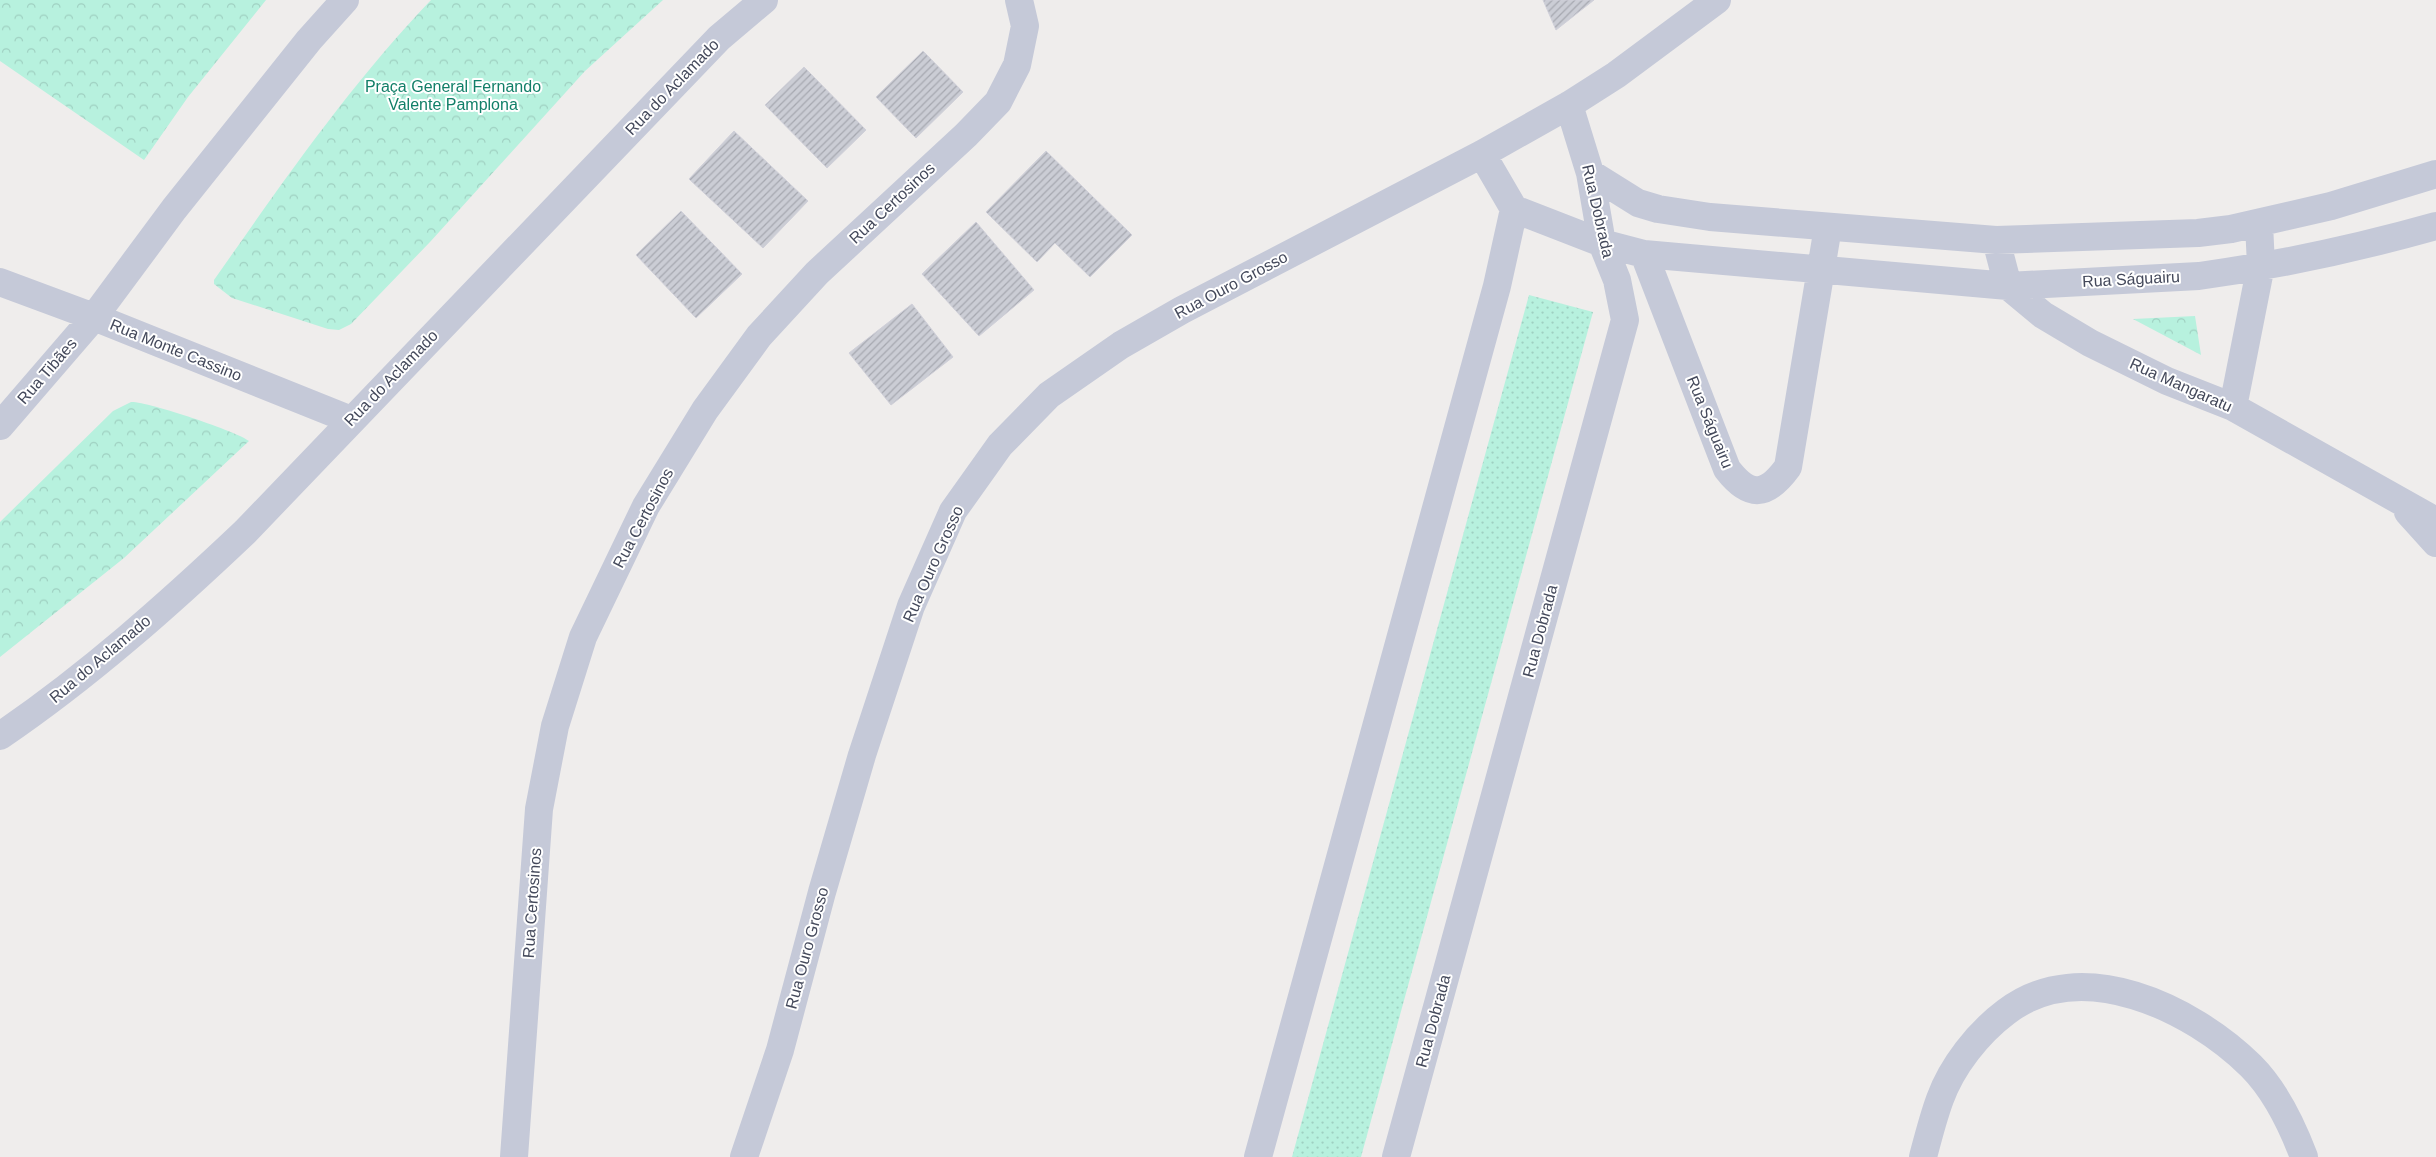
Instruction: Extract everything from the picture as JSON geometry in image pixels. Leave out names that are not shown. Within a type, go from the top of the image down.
[{"type":"street","points":[[94,317],[174,209],[309,40],[345,0]]},
{"type":"street","name":"Rua do Aclamado","points":[[0,736],[42,707],[182,591],[245,532],[719,38],[764,0]]},
{"type":"street","name":"Rua Certosinos","points":[[514,1157],[539,809],[555,726],[583,637],[646,506],[705,410],[759,336],[816,273],[966,135],[998,102],[1017,65],[1025,26],[1019,0]]},
{"type":"street","name":"Rua Ouro Grosso","points":[[744,1157],[780,1050],[822,892],[862,755],[911,606],[953,511],[1000,446],[1049,395],[1122,345],[1182,310],[1482,154],[1569,105],[1616,75],[1717,0]]},
{"type":"street","name":"Rua Dobrada","points":[[1396,1157],[1625,320],[1617,280],[1602,243],[1590,173],[1569,105]]},
{"type":"street","points":[[1258,1157],[1497,286],[1514,209],[1482,154]]},
{"type":"street","points":[[1590,173],[1638,203],[1658,209],[1710,217],[1996,240],[2198,233],[2259,224],[2331,206],[2436,174]]},
{"type":"street","name":"Rua Ságuairu","points":[[1514,209],[1602,243],[1644,254],[2008,286],[2199,276],[2332,252],[2436,226]]},
{"type":"street","points":[[2233,408],[2261,265],[2259,224]]},
{"type":"street","name":"Rua Ságuairu","points":[[1644,254],[1727,469],[1738,483],[1750,490],[1766,490],[1778,481],[1788,467],[1828,227]]},
{"type":"street","points":[[1996,240],[2008,286]]},
{"type":"street","name":"Rua Monte Cassino","points":[[0,282],[94,317],[351,420]]},
{"type":"street","name":"Rua Mangaratu","points":[[2008,286],[2043,315],[2090,343],[2167,381],[2233,408],[2436,520]]},
{"type":"street","name":"Rua Tibães","points":[[0,426],[94,317]]},
{"type":"street","name":"Rua Mangaratu","points":[[2399,501],[2436,543]]},
{"type":"street","points":[[1923,1157],[1940,1098],[1960,1061],[1982,1034],[2006,1011],[2037,995],[2065,989],[2096,988],[2133,994],[2209,1031],[2251,1067],[2273,1094],[2294,1130],[2304,1157]]},
{"type":"green space","points":[[0,0],[266,0],[188,97],[144,160],[0,61]]},
{"type":"green space","name":"Praça General Fernando Valente Pamplona","points":[[431,0],[663,0],[585,71],[430,242],[351,324],[339,330],[328,329],[232,298],[214,284],[214,280],[291,171],[344,101],[372,66]]},
{"type":"green space","points":[[1529,295],[1593,312],[1361,1157],[1292,1157]]},
{"type":"green space","points":[[2195,316],[2201,355],[2133,319]]},
{"type":"green space","points":[[131,402],[154,406],[192,418],[249,441],[124,558],[0,657],[0,522],[113,411]]},
{"type":"building","points":[[1543,0],[1594,0],[1556,30]]},
{"type":"building","points":[[923,51],[963,92],[916,138],[876,97]]},
{"type":"building","points":[[804,67],[866,130],[827,168],[765,105]]},
{"type":"building","points":[[734,131],[808,201],[763,248],[689,179]]},
{"type":"building","points":[[1046,151],[1132,235],[1090,277],[1055,243],[1037,262],[986,212]]},
{"type":"building","points":[[681,211],[742,274],[696,318],[636,255]]},
{"type":"building","points":[[976,222],[1034,290],[979,336],[922,274]]},
{"type":"building","points":[[912,304],[953,357],[891,405],[849,353]]}]
